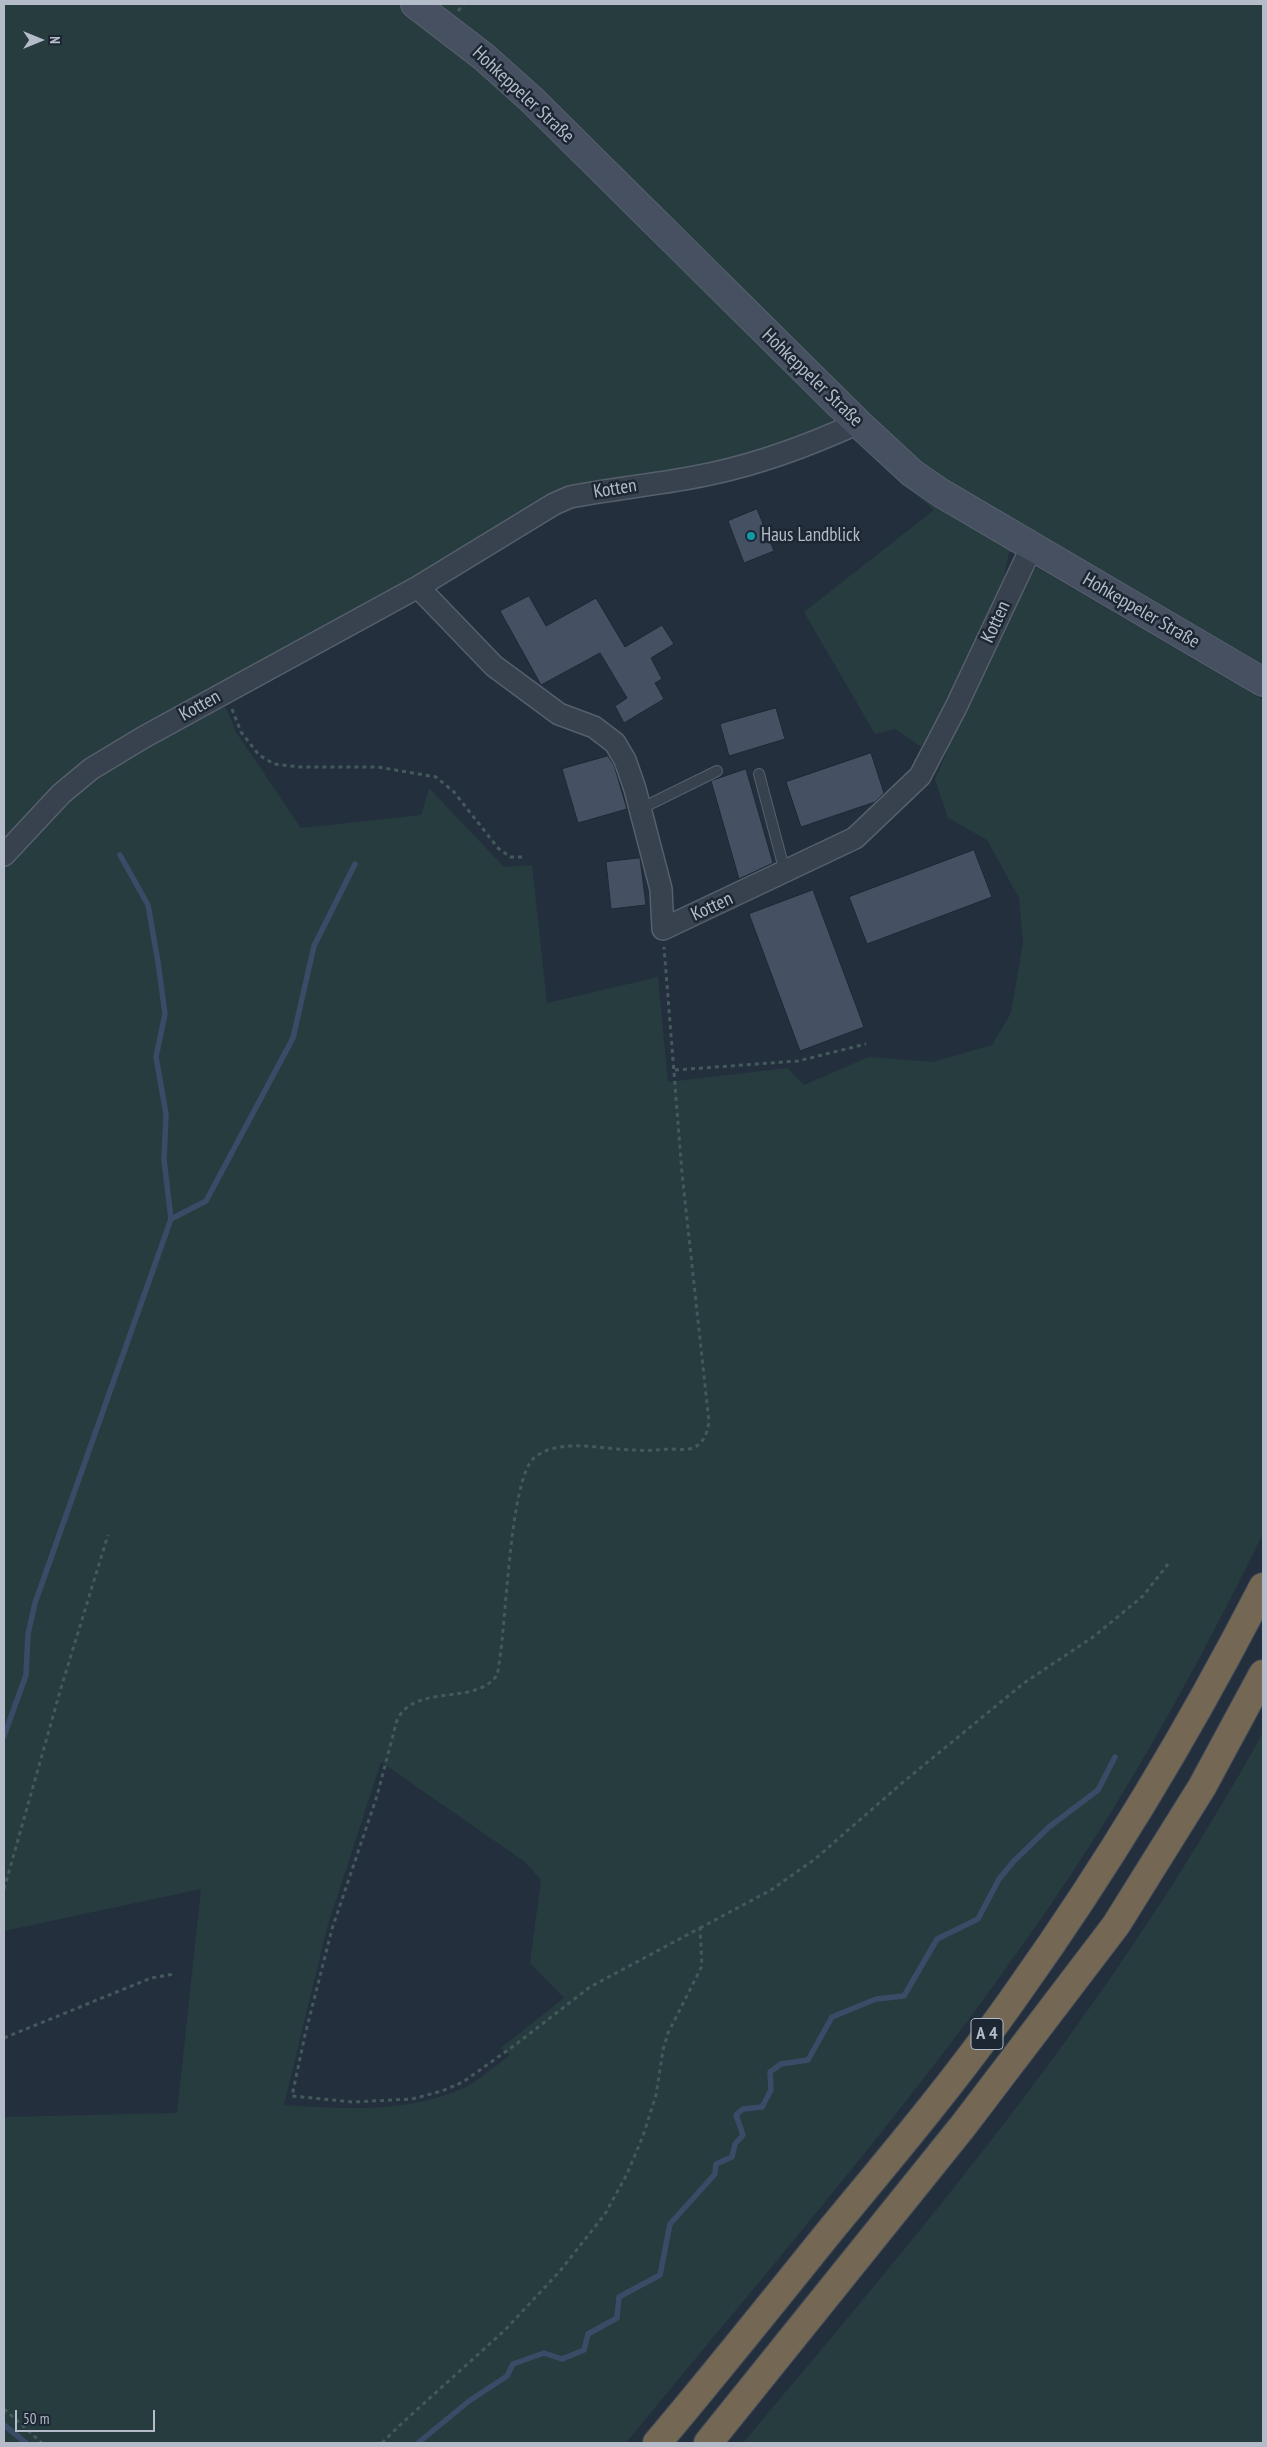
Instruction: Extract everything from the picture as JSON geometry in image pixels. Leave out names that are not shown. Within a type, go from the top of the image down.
[{"type":"highway","name":"A 4","points":[[657,2443],[897,2150],[1018,1992],[1104,1866],[1165,1767],[1218,1675],[1263,1587]]},
{"type":"highway","name":"A 4","points":[[708,2443],[963,2126],[1116,1925],[1202,1787],[1263,1674]]},
{"type":"street","name":"Hohkeppeler Straße","points":[[415,4],[484,57],[532,100],[858,423],[912,472],[933,488],[1263,682]]},
{"type":"street","name":"Kotten","points":[[4,855],[61,794],[91,768],[418,587],[533,516],[570,497],[735,468],[818,441],[858,423]]},
{"type":"street","name":"Kotten","points":[[418,587],[494,666],[559,714],[594,727],[615,743],[625,760],[661,889],[662,929],[854,838],[920,776],[956,706],[1032,546]]},
{"type":"lane","points":[[640,810],[717,771]]},
{"type":"lane","points":[[760,774],[785,872]]},
{"type":"path","points":[[226,692],[241,732],[259,754],[274,764],[300,767],[378,767],[436,777],[454,792],[498,848],[510,857],[522,858]]},
{"type":"path","points":[[662,929],[684,1193],[709,1422],[706,1435],[702,1442],[694,1448],[636,1450],[557,1448],[543,1452],[533,1459],[526,1468],[520,1490],[497,1675],[486,1687],[419,1701],[402,1710],[371,1814],[332,1929],[305,2035],[292,2096],[352,2102],[412,2099],[442,2091],[463,2082],[514,2046],[590,1987],[771,1890],[816,1859],[902,1783],[1024,1683],[1093,1637],[1143,1596],[1168,1564]]},
{"type":"path","points":[[675,1070],[798,1061],[866,1044]]},
{"type":"path","points":[[4,1889],[61,1688],[108,1535]]},
{"type":"path","points":[[382,2443],[505,2330],[560,2271],[605,2214],[627,2174],[643,2136],[656,2095],[663,2050],[668,2033],[702,1966],[700,1928]]},
{"type":"path","points":[[4,2038],[151,1978],[174,1974]]},
{"type":"path","points":[[4,2409],[42,2443]]},
{"type":"green space","points":[[4,4],[401,4],[437,30],[479,65],[830,408],[832,420],[825,429],[754,456],[569,488],[440,565],[222,687],[4,844]]},
{"type":"green space","points":[[431,4],[1263,4],[1263,670],[913,461]]},
{"type":"green space","points":[[866,445],[1011,545],[1013,552],[1009,552],[995,604],[974,654],[921,747],[895,729],[875,734],[804,612],[934,510],[895,477]]},
{"type":"green space","points":[[1038,568],[1263,700],[1263,1534],[1174,1705],[1125,1789],[1074,1870],[1023,1945],[969,2019],[800,2233],[626,2443],[4,2443],[4,2117],[177,2113],[201,1889],[4,1931],[4,864],[91,780],[215,706],[226,708],[236,732],[301,828],[421,815],[429,788],[504,867],[532,865],[547,1003],[658,977],[668,1082],[787,1068],[804,1085],[868,1057],[932,1062],[992,1045],[1011,1013],[1023,942],[1019,898],[987,840],[948,818],[935,779],[947,752],[950,733],[1028,571]],"holes":[[[381,1762],[525,1862],[541,1880],[530,1963],[564,1998],[501,2048],[510,2055],[466,2087],[417,2103],[373,2108],[328,2108],[284,2105],[327,1928]]]},
{"type":"green space","points":[[1263,1733],[1263,2443],[743,2443],[957,2184],[1078,2024],[1198,1844]]},
{"type":"building","name":"Haus Landblick","points":[[757,509],[774,551],[744,563],[728,521]]},
{"type":"building","points":[[529,596],[546,626],[596,598],[625,647],[662,625],[674,644],[651,658],[662,679],[655,683],[664,699],[624,723],[615,706],[627,698],[600,653],[541,685],[500,611]]},
{"type":"building","points":[[776,708],[785,739],[729,756],[720,724]]},
{"type":"building","points":[[871,753],[884,793],[875,802],[801,827],[786,782]]},
{"type":"building","points":[[608,756],[614,765],[627,809],[578,823],[562,769]]},
{"type":"building","points":[[746,769],[773,863],[739,879],[711,781]]},
{"type":"building","points":[[974,850],[992,897],[867,944],[849,897]]},
{"type":"building","points":[[640,858],[646,905],[611,909],[606,862]]},
{"type":"building","points":[[813,890],[864,1027],[800,1051],[749,914]]},
{"type":"waterway","points":[[120,855],[148,905],[158,962],[165,1014],[156,1057],[166,1114],[164,1160],[171,1219]]},
{"type":"waterway","points":[[4,1736],[26,1675],[28,1634],[35,1603],[171,1219],[206,1201],[293,1038],[314,946],[355,864]]},
{"type":"waterway","points":[[418,2443],[469,2401],[507,2376],[513,2364],[544,2353],[562,2359],[584,2350],[588,2334],[617,2318],[619,2297],[660,2275],[670,2224],[715,2174],[716,2164],[732,2157],[735,2144],[743,2135],[736,2115],[743,2109],[762,2107],[771,2090],[770,2072],[781,2064],[808,2060],[832,2017],[876,1999],[904,1996],[937,1939],[978,1919],[999,1879],[1014,1861],[1049,1827],[1098,1790],[1115,1757]]},
{"type":"waterway","points":[[4,2425],[26,2443]]},
{"type":"place","name":"Haus Landblick","points":[[751,536]]}]
